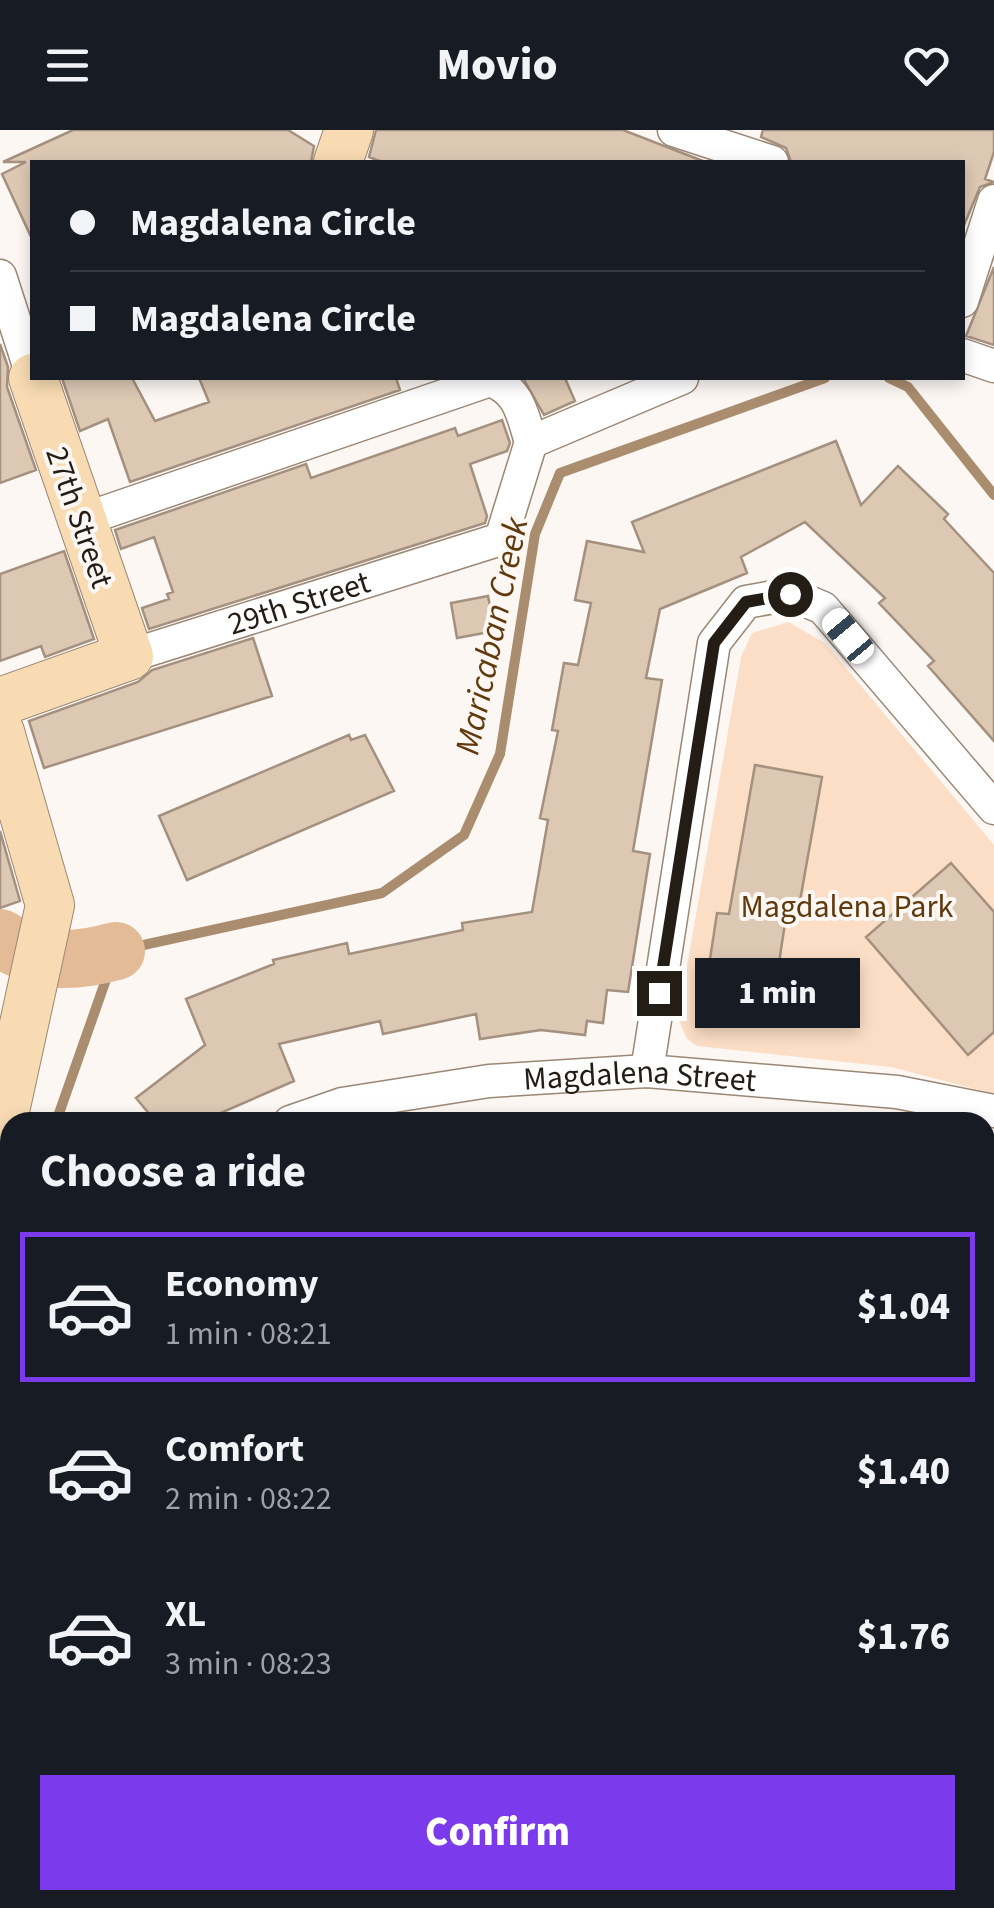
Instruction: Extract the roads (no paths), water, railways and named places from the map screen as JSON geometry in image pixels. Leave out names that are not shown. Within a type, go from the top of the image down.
[{"type":"street","points":[[339,160],[349,130]]},
{"type":"street","points":[[674,130],[766,160]]},
{"type":"street","points":[[965,289],[980,232],[994,201]]},
{"type":"street","name":"27th Street","points":[[0,276],[30,367]]},
{"type":"street","points":[[965,356],[994,366]]},
{"type":"street","name":"27th Street","points":[[34,380],[128,656]]},
{"type":"street","points":[[79,520],[490,380],[506,386],[518,399],[531,442],[677,380]]},
{"type":"street","name":"29th Street","points":[[0,702],[128,656],[501,538],[531,442]]},
{"type":"street","points":[[647,1071],[714,643],[746,602],[790,594],[823,608],[994,808]]},
{"type":"street","points":[[0,732],[48,886],[47,917],[5,1112]]},
{"type":"street","name":"Magdalena Street","points":[[319,1112],[342,1104],[489,1081],[647,1071],[897,1092],[994,1111]]},
{"type":"waterway","name":"Maricaban Creek","points":[[60,1112],[116,951],[382,893],[464,835],[500,754],[535,534],[560,473],[819,380]]},
{"type":"waterway","name":"Maricaban Creek","points":[[893,380],[908,387],[994,495]]},
{"type":"waterway","points":[[0,938],[28,953],[56,959],[116,951]]},
{"type":"park label","name":"Magdalena Park","points":[[847,906]]}]
